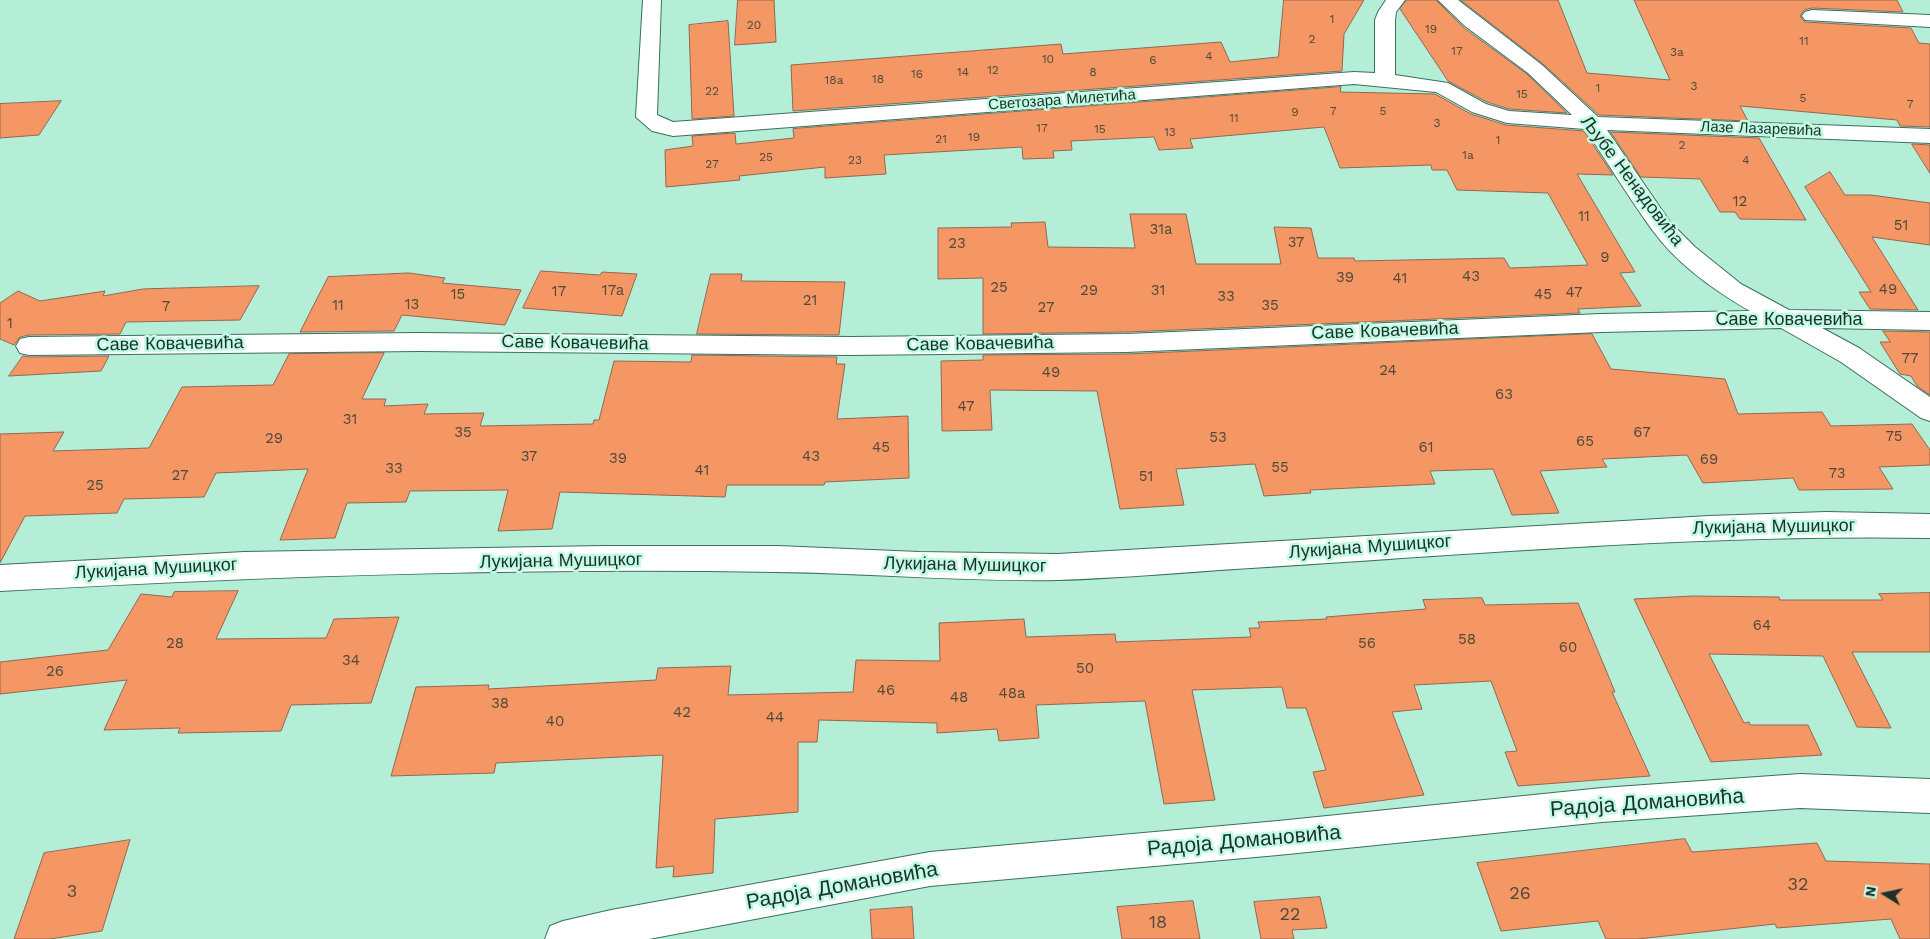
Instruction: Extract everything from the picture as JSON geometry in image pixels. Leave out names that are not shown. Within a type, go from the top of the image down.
[{"type":"street","name":"Светозара Милетића","points":[[652,0],[646,117],[659,126],[673,129],[1322,80],[1386,80],[1441,87],[1494,114],[1592,122]]},
{"type":"street","points":[[1386,80],[1385,20],[1387,12],[1396,0]]},
{"type":"street","name":"Љубе Ненадовића","points":[[1446,0],[1536,70],[1592,122],[1662,228],[1687,253],[1732,290],[1754,304],[1850,355],[1930,411]]},
{"type":"street","points":[[1812,16],[1930,21]]},
{"type":"street","name":"Лазе Лазаревића","points":[[1592,122],[1930,136]]},
{"type":"street","name":"Саве Ковачевића","points":[[29,346],[419,342],[841,346],[1126,343],[1433,329],[1785,319],[1930,320]]},
{"type":"street","name":"Лукијана Мушицког","points":[[0,578],[244,565],[604,560],[778,559],[919,565],[1058,567],[1709,528],[1826,524],[1930,526]]},
{"type":"street","name":"Радоја Домановића","points":[[563,939],[611,928],[930,869],[1278,838],[1612,804],[1800,791],[1930,796]]},
{"type":"building","points":[[738,0],[774,0],[776,42],[735,45]]},
{"type":"building","points":[[1284,0],[1364,0],[1344,34],[1342,71],[793,111],[791,65],[1061,44],[1063,54],[1221,42],[1230,62],[1278,57]]},
{"type":"building","points":[[1407,0],[1436,0],[1464,28],[1527,74],[1567,113],[1509,109],[1487,102],[1448,81],[1400,9]]},
{"type":"building","points":[[1461,0],[1558,0],[1587,73],[1670,80],[1634,0],[1897,0],[1903,12],[1812,8],[1804,10],[1800,16],[1805,22],[1911,28],[1919,43],[1930,44],[1930,127],[1900,126],[1897,120],[1740,106],[1748,121],[1599,115],[1543,64]]},
{"type":"building","points":[[728,21],[734,116],[692,119],[689,25]]},
{"type":"building","points":[[1341,87],[1340,92],[1435,94],[1471,114],[1506,125],[1584,131],[1613,175],[1577,174],[1635,272],[1620,273],[1641,306],[1578,309],[1580,313],[1126,332],[983,334],[983,278],[938,279],[938,228],[1012,227],[1011,223],[1045,222],[1048,247],[1135,248],[1130,214],[1186,214],[1196,264],[1281,264],[1274,227],[1311,228],[1318,258],[1354,258],[1355,261],[1504,258],[1510,268],[1588,265],[1548,193],[1457,190],[1447,170],[1432,170],[1431,165],[1340,168],[1324,127],[1190,139],[1193,148],[1159,150],[1154,137],[1071,141],[1072,150],[1053,151],[1054,158],[1023,159],[1022,147],[884,155],[886,174],[825,178],[825,167],[739,176],[740,180],[666,187],[665,150],[693,146],[692,136],[735,133],[736,144],[794,138],[793,129]]},
{"type":"building","points":[[61,101],[39,135],[0,138],[0,104]]},
{"type":"building","points":[[1611,132],[1759,138],[1806,220],[1740,219],[1735,212],[1720,212],[1700,179],[1641,177]]},
{"type":"building","points":[[1912,144],[1930,145],[1930,173]]},
{"type":"building","points":[[1830,172],[1845,195],[1871,195],[1930,203],[1930,245],[1872,237],[1918,310],[1870,309],[1859,292],[1871,292],[1805,187]]},
{"type":"building","points":[[541,271],[600,275],[602,272],[637,274],[622,316],[523,308]]},
{"type":"building","points":[[409,273],[445,278],[442,283],[521,290],[505,325],[402,315],[394,331],[300,332],[328,277]]},
{"type":"building","points":[[711,274],[742,274],[741,281],[845,282],[839,335],[697,334]]},
{"type":"building","points":[[259,286],[240,320],[126,322],[120,334],[29,335],[20,337],[14,345],[0,339],[0,303],[18,291],[40,301],[105,291],[103,296],[143,289]]},
{"type":"building","points":[[1883,331],[1930,332],[1930,395],[1917,386],[1911,376],[1900,374],[1880,342],[1890,342]]},
{"type":"building","points":[[1592,334],[1611,369],[1725,379],[1738,414],[1822,412],[1831,426],[1912,424],[1930,450],[1930,465],[1879,467],[1893,489],[1799,490],[1793,478],[1703,483],[1687,455],[1602,459],[1607,467],[1540,471],[1559,513],[1512,515],[1493,469],[1430,471],[1435,484],[1310,490],[1311,493],[1264,496],[1255,464],[1176,469],[1184,505],[1120,509],[1097,391],[990,390],[992,430],[942,431],[941,361],[983,360],[983,355],[1126,354]]},
{"type":"building","points":[[384,353],[362,399],[386,399],[384,406],[428,404],[424,414],[484,413],[480,426],[593,424],[594,420],[599,420],[614,361],[691,362],[692,355],[837,357],[836,364],[845,364],[837,419],[908,416],[909,478],[825,482],[824,485],[727,485],[725,497],[560,492],[552,529],[498,531],[508,490],[410,491],[406,502],[347,503],[335,538],[280,540],[308,469],[216,473],[204,497],[124,499],[117,513],[25,516],[0,563],[0,434],[64,432],[53,451],[149,448],[182,387],[273,385],[289,354]]},
{"type":"building","points":[[23,356],[109,356],[101,371],[9,376]]},
{"type":"building","points":[[238,591],[216,639],[326,638],[334,619],[399,617],[371,703],[291,705],[281,731],[178,733],[180,728],[104,730],[127,680],[0,694],[0,662],[108,650],[141,594],[172,597],[174,592]]},
{"type":"building","points":[[1930,593],[1930,652],[1852,652],[1891,728],[1857,727],[1823,656],[1709,654],[1744,723],[1749,722],[1750,725],[1808,725],[1822,755],[1711,762],[1634,599],[1693,596],[1779,597],[1780,600],[1883,600],[1879,594]]},
{"type":"building","points":[[1482,598],[1485,605],[1578,603],[1615,692],[1612,692],[1650,776],[1518,786],[1505,752],[1517,751],[1491,681],[1414,685],[1422,709],[1392,712],[1424,795],[1324,808],[1313,772],[1326,770],[1306,708],[1287,708],[1282,687],[1192,690],[1215,800],[1164,804],[1145,701],[1036,705],[1039,738],[999,741],[997,729],[937,733],[937,723],[819,720],[817,742],[798,742],[798,812],[715,819],[713,873],[673,877],[674,866],[656,868],[663,755],[496,763],[494,773],[391,776],[416,687],[489,685],[488,689],[656,680],[658,668],[731,666],[728,695],[853,692],[856,660],[940,661],[939,623],[1024,619],[1026,637],[1115,634],[1116,642],[1251,637],[1249,628],[1260,628],[1258,622],[1327,619],[1326,617],[1426,609],[1423,600]]},
{"type":"building","points":[[1685,839],[1692,852],[1817,843],[1826,861],[1930,864],[1930,939],[1900,939],[1891,919],[1777,928],[1775,924],[1638,939],[1606,939],[1598,921],[1501,931],[1477,863]]},
{"type":"building","points":[[130,840],[102,931],[50,939],[14,939],[44,853]]},
{"type":"building","points":[[1320,897],[1327,928],[1292,930],[1294,939],[1261,939],[1254,902]]},
{"type":"building","points":[[1193,901],[1200,939],[1122,939],[1117,907]]},
{"type":"building","points":[[912,907],[914,939],[872,939],[870,910]]}]
